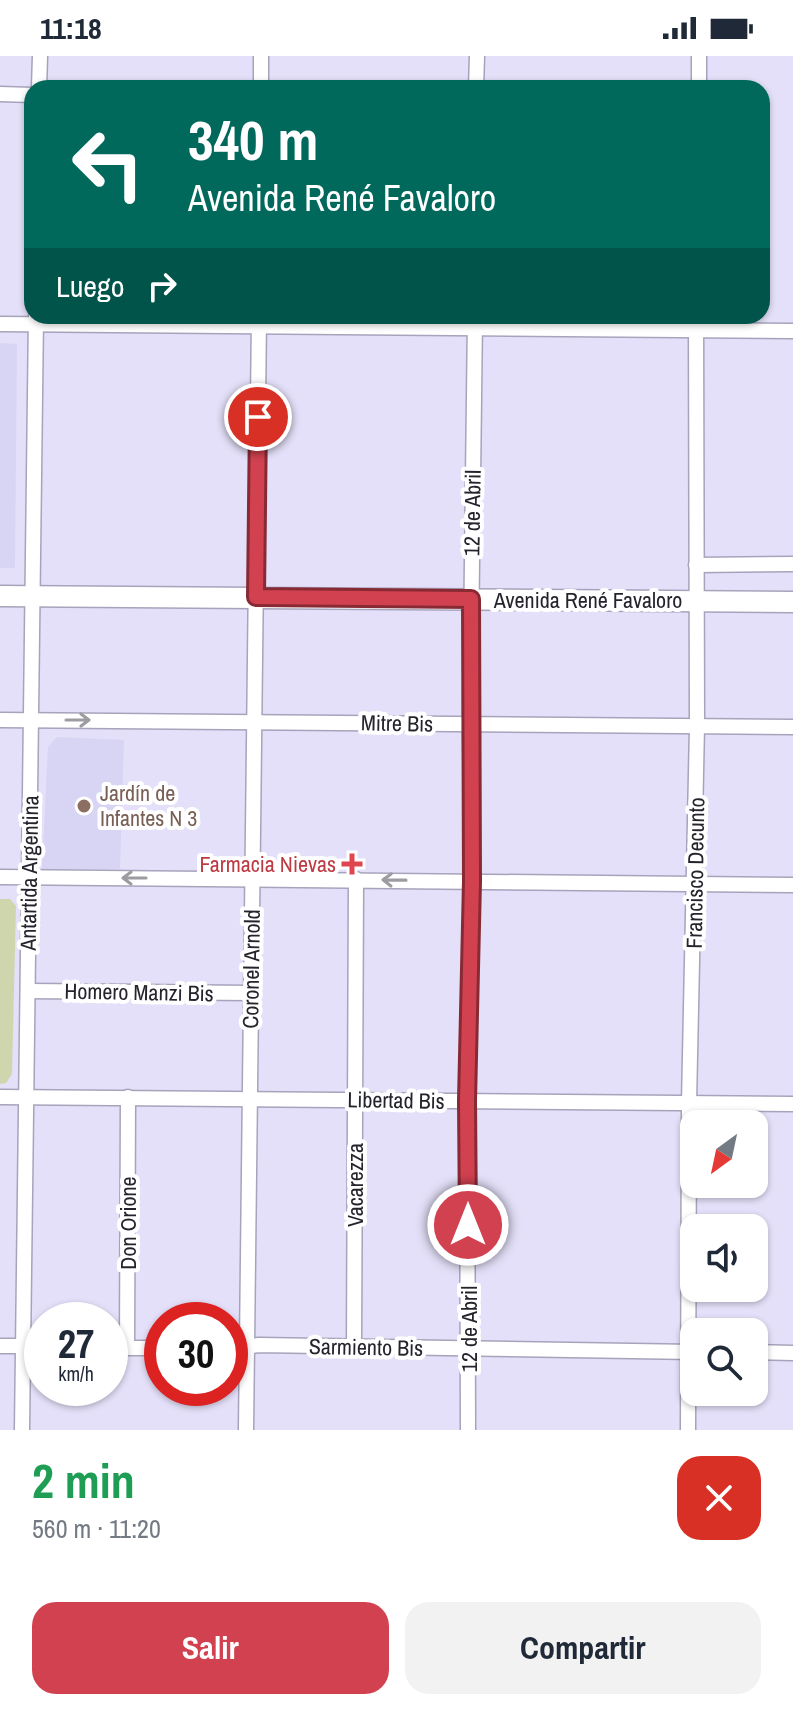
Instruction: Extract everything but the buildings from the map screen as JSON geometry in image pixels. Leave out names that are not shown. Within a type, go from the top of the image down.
[{"type":"main road","name":"Avenida René Favaloro","points":[[0,596],[793,602]]},
{"type":"street","points":[[39,80],[40,56]]},
{"type":"street","points":[[261,56],[261,80]]},
{"type":"street","points":[[476,80],[477,56]]},
{"type":"street","points":[[699,56],[699,80]]},
{"type":"street","points":[[0,94],[24,95]]},
{"type":"street","points":[[0,324],[24,321]]},
{"type":"street","name":"Antartida Argentina","points":[[22,1430],[36,324]]},
{"type":"street","name":"Coronel Arnold","points":[[248,1347],[259,324]]},
{"type":"street","name":"12 de Abril","points":[[468,1430],[467,1101],[472,881],[470,724],[475,324]]},
{"type":"street","name":"Francisco Decunto","points":[[691,1318],[689,1103],[697,726],[696,324]]},
{"type":"street","points":[[708,324],[793,331]]},
{"type":"street","points":[[696,565],[793,564]]},
{"type":"street","name":"Mitre Bis","points":[[0,720],[793,727]]},
{"type":"street","points":[[0,877],[793,885]]},
{"type":"street","name":"Vacarezza","points":[[354,1347],[356,879]]},
{"type":"street","name":"Homero Manzi Bis","points":[[28,991],[251,993]]},
{"type":"street","name":"Libertad Bis","points":[[0,1097],[793,1104]]},
{"type":"street","name":"Don Orione","points":[[127,1302],[128,1097]]},
{"type":"street","points":[[0,1346],[23,1346]]},
{"type":"street","name":"Sarmiento Bis","points":[[248,1347],[680,1352]]},
{"type":"street","points":[[768,1352],[793,1353]]},
{"type":"street","name":"Coronel Arnold","points":[[246,1430],[247,1406]]},
{"type":"street","name":"Francisco Decunto","points":[[688,1430],[689,1406]]},
{"type":"shaded area","points":[[0,343],[17,344],[15,568],[0,568]]},
{"type":"shaded area","name":"Jardín de Infantes N 3","points":[[57,737],[124,740],[120,869],[42,869],[48,747]]},
{"type":"green space","points":[[0,899],[10,899],[16,906],[12,1074],[6,1083],[0,1084]]},
{"type":"place","name":"Jardín de Infantes N 3","points":[[84,806]]},
{"type":"place","name":"Farmacia Nievas","points":[[352,864]]},
{"type":"route","points":[[258,417],[256,597],[471,599],[468,1225]]}]
